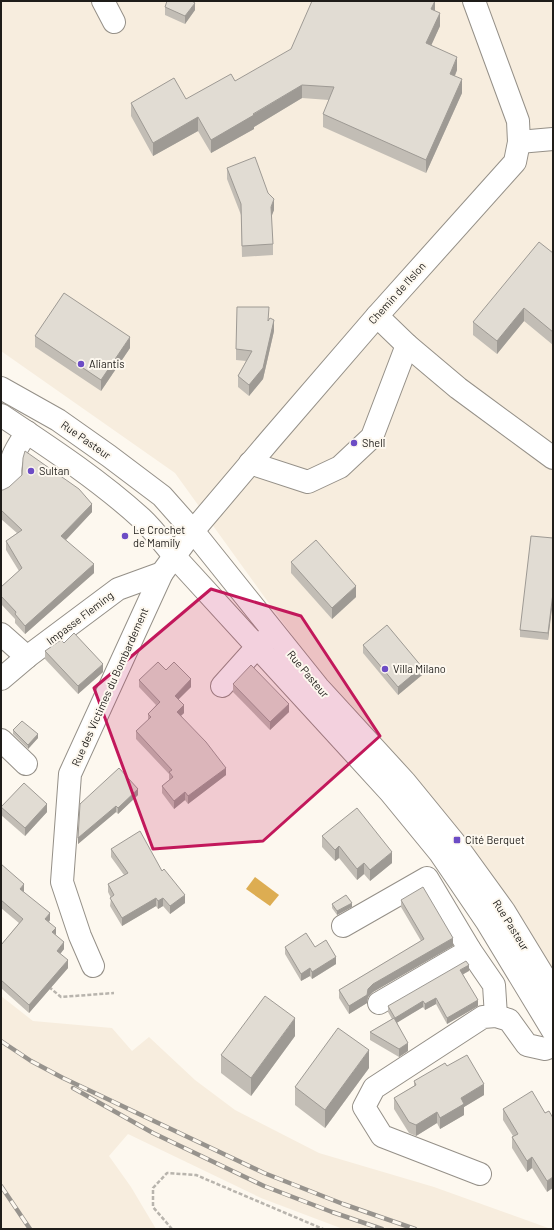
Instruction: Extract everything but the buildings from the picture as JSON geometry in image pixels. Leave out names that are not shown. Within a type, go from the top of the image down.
[{"type":"main road","points":[[103,1],[114,22]]},
{"type":"main road","name":"Chemin de l'Islon","points":[[168,565],[250,463],[377,316],[515,162],[519,142],[518,121],[474,1]]},
{"type":"main road","points":[[519,142],[553,140]]},
{"type":"main road","points":[[377,316],[407,345],[458,388],[553,458]]},
{"type":"main road","points":[[250,463],[308,482],[340,467],[372,437],[407,345]]},
{"type":"main road","name":"Rue Pasteur","points":[[1,388],[58,420],[109,456],[162,496],[194,531],[318,687],[405,782],[454,842],[548,974],[553,1015]]},
{"type":"main road","name":"Rue Pasteur","points":[[1,415],[91,476],[142,519],[168,565],[256,648],[390,792],[440,853],[487,922],[553,1031]]},
{"type":"main road","points":[[1,486],[11,478],[10,468],[12,458],[26,432]]},
{"type":"main road","name":"Impasse Fleming","points":[[1,680],[27,657],[118,589],[168,565]]},
{"type":"main road","name":"Rue des Victimes du Bombardement","points":[[92,966],[80,936],[62,882],[70,774],[168,565]]},
{"type":"main road","points":[[222,686],[256,648],[274,632]]},
{"type":"main road","points":[[1,634],[27,657]]},
{"type":"main road","points":[[1,740],[26,764]]},
{"type":"main road","points":[[343,926],[427,878],[470,950],[494,986],[496,1016]]},
{"type":"main road","points":[[379,1003],[470,950]]},
{"type":"main road","points":[[480,1174],[382,1136],[364,1107],[374,1088],[484,1017],[496,1016],[509,1020],[527,1045],[546,1049],[553,1046]]},
{"type":"path","points":[[49,987],[61,997],[114,993]]},
{"type":"path","points":[[172,1229],[153,1207],[153,1188],[167,1173],[196,1175],[323,1229]]},
{"type":"highlighted area","points":[[211,589],[301,616],[380,736],[263,841],[153,849],[94,688]]},
{"type":"shaded area","points":[[1,1],[553,1],[553,974],[525,922],[307,656],[175,473],[1,351]]},
{"type":"shaded area","points":[[255,877],[279,895],[270,906],[246,889]]},
{"type":"shaded area","points":[[1,996],[33,1021],[112,1028],[132,1051],[149,1037],[195,1080],[235,1110],[319,1153],[434,1187],[551,1229],[343,1229],[261,1198],[128,1134],[109,1156],[131,1187],[156,1229],[1,1229]]},
{"type":"railway","points":[[1,1041],[31,1061],[63,1078],[264,1173],[343,1204],[415,1229]]},
{"type":"railway","points":[[73,1088],[153,1133],[264,1186],[382,1229]]},
{"type":"railway","points":[[1,1186],[30,1229]]},
{"type":"place","name":"Aliantis","points":[[81,364]]},
{"type":"place","name":"Shell","points":[[354,443]]},
{"type":"place","name":"Sultan","points":[[31,471]]},
{"type":"place","name":"Le Crochet de Mamily","points":[[125,536]]},
{"type":"place","name":"Villa Milano","points":[[385,669]]},
{"type":"place","name":"Cité Berquet","points":[[457,840]]}]
